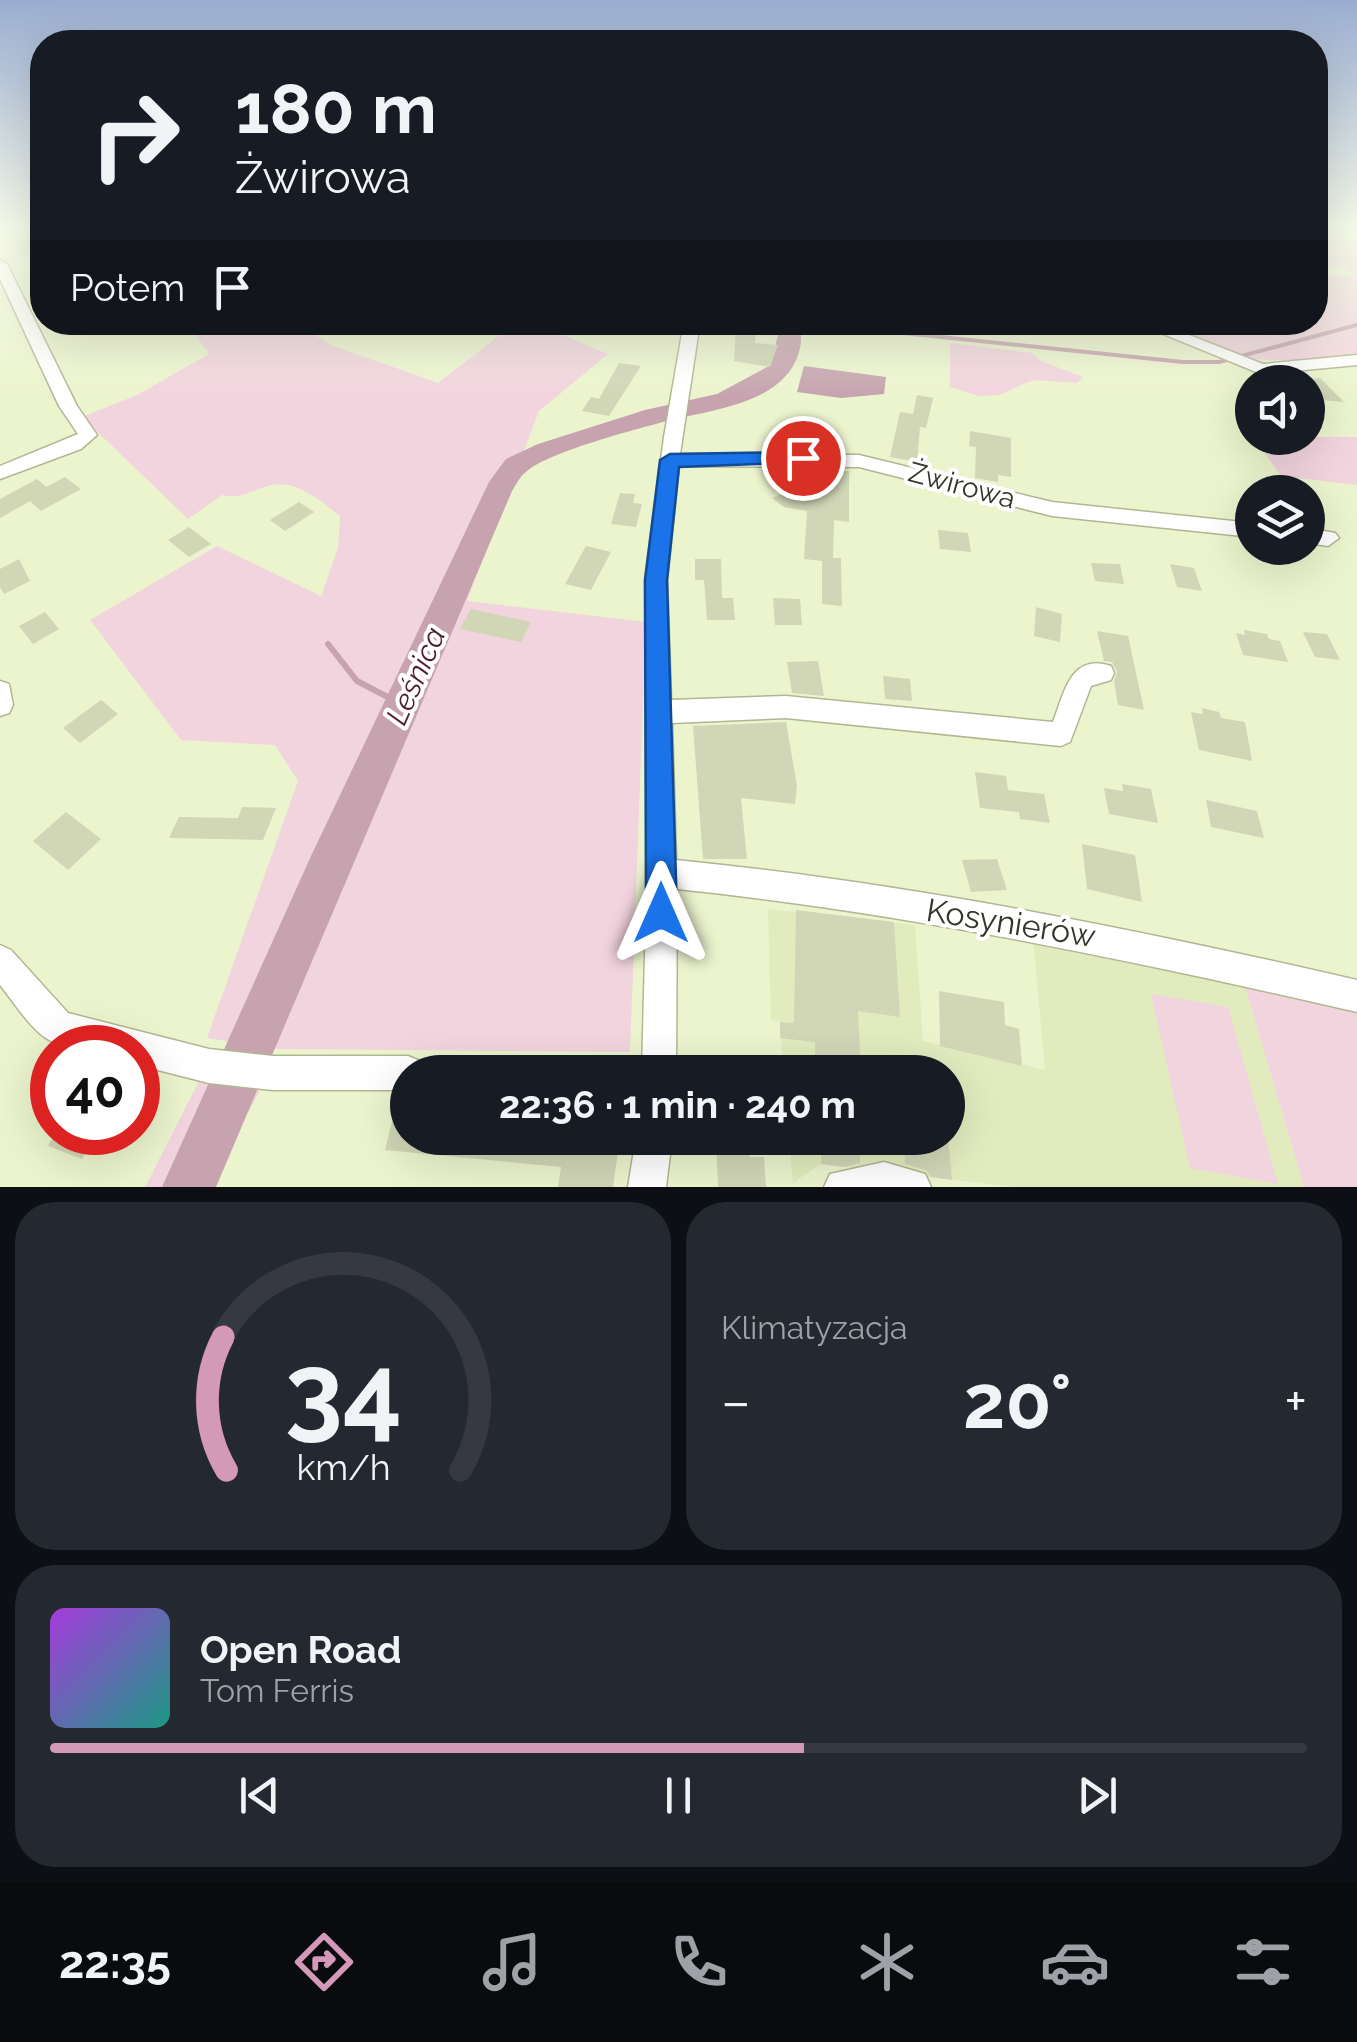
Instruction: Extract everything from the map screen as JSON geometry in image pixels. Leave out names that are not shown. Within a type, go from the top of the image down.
[{"type":"street","points":[[10,285],[30,328]]},
{"type":"street","points":[[0,473],[74,445],[88,435],[60,392],[33,335]]},
{"type":"street","points":[[659,1055],[662,873],[656,580],[690,335]]},
{"type":"street","points":[[1171,335],[1261,370],[1357,360]]},
{"type":"street","name":"Żwirowa","points":[[670,460],[859,461],[1052,508],[1235,528]]},
{"type":"street","points":[[658,712],[786,706],[1060,734],[1081,680],[1089,673],[1102,672]]},
{"type":"street","points":[[0,692],[0,705]]},
{"type":"street","name":"Kosynierów","points":[[662,873],[767,884],[1061,928],[1357,996]]},
{"type":"street","points":[[0,961],[56,1025]]},
{"type":"street","points":[[160,1054],[209,1066],[273,1073],[390,1073]]},
{"type":"street","points":[[648,1187],[652,1155]]},
{"type":"street","points":[[842,1187],[884,1182],[912,1187]]},
{"type":"shaded area","points":[[1328,285],[1357,285],[1357,362],[1247,359],[1180,335],[1328,335]]},
{"type":"shaded area","points":[[196,335],[316,335],[331,345],[438,383],[500,335],[563,335],[608,354],[539,411],[467,601],[646,622],[630,1052],[278,1049],[207,1038],[298,781],[275,745],[181,740],[90,620],[217,546],[321,596],[338,548],[340,516],[307,492],[278,484],[241,495],[222,495],[188,519],[82,417],[137,395],[209,354]]},
{"type":"shaded area","points":[[950,343],[1032,353],[1041,361],[1083,377],[1077,383],[1033,380],[999,395],[979,396],[950,387]]},
{"type":"shaded area","points":[[804,366],[886,377],[884,394],[841,398],[797,392]]},
{"type":"shaded area","points":[[1325,437],[1357,437],[1357,485],[1325,481],[1325,475],[1280,475],[1266,455],[1325,455]]},
{"type":"shaded area","points":[[768,909],[915,925],[923,1041],[1045,1070],[1033,938],[1244,982],[1304,1187],[1015,1187],[821,1164],[793,1183],[791,1155],[965,1155],[965,1055],[782,1055],[780,1022],[771,1020]]},
{"type":"shaded area","points":[[1244,983],[1357,1011],[1357,1187],[1304,1187]]},
{"type":"shaded area","points":[[1151,994],[1228,1007],[1278,1184],[1190,1168]]},
{"type":"shaded area","points":[[200,1079],[260,1091],[206,1187],[145,1187]]},
{"type":"building","points":[[735,335],[756,335],[755,343],[778,345],[770,367],[734,361]]},
{"type":"building","points":[[619,363],[641,366],[609,416],[582,411],[591,397],[599,399]]},
{"type":"building","points":[[1325,383],[1344,402],[1325,400]]},
{"type":"building","points":[[917,395],[933,398],[926,428],[920,427],[917,462],[890,457],[900,412],[913,414]]},
{"type":"building","points":[[970,431],[1011,438],[1011,477],[998,475],[998,482],[975,478],[976,447],[969,446]]},
{"type":"building","points":[[820,471],[849,471],[849,522],[834,520],[833,558],[841,558],[842,606],[822,604],[822,561],[804,559],[807,511],[784,507],[772,498],[782,494],[783,488],[820,494]]},
{"type":"building","points":[[65,477],[81,489],[41,511],[30,501],[0,518],[0,499],[37,479],[46,487]]},
{"type":"building","points":[[620,493],[635,494],[633,503],[642,504],[636,527],[611,524]]},
{"type":"building","points":[[299,502],[314,512],[285,531],[270,520]]},
{"type":"building","points":[[189,527],[211,544],[189,557],[168,540]]},
{"type":"building","points":[[938,530],[968,533],[971,552],[940,549]]},
{"type":"building","points":[[586,546],[611,552],[591,590],[565,584]]},
{"type":"building","points":[[19,559],[30,581],[4,594],[0,569]]},
{"type":"building","points":[[695,559],[721,559],[722,598],[733,598],[735,620],[707,620],[704,580],[695,580]]},
{"type":"building","points":[[1091,563],[1120,564],[1124,584],[1095,581]]},
{"type":"building","points":[[1170,564],[1194,568],[1202,591],[1177,587]]},
{"type":"building","points":[[773,598],[800,599],[802,625],[775,625]]},
{"type":"building","points":[[1036,607],[1062,614],[1060,642],[1034,636]]},
{"type":"building","points":[[471,609],[531,622],[521,642],[460,629]]},
{"type":"building","points":[[45,612],[59,629],[33,644],[19,626]]},
{"type":"building","points":[[1244,630],[1280,641],[1288,662],[1243,655],[1236,633],[1245,635]]},
{"type":"building","points":[[1097,631],[1128,636],[1144,710],[1118,705],[1114,682],[1117,672],[1112,662],[1104,661]]},
{"type":"building","points":[[1303,632],[1327,634],[1340,660],[1315,657]]},
{"type":"building","points":[[818,661],[824,696],[792,693],[787,662]]},
{"type":"building","points":[[883,676],[910,679],[912,701],[885,699]]},
{"type":"building","points":[[101,700],[118,714],[80,743],[63,728]]},
{"type":"building","points":[[1202,708],[1219,712],[1221,718],[1245,722],[1252,761],[1199,750],[1191,712],[1203,714]]},
{"type":"building","points":[[786,722],[797,786],[795,804],[741,798],[747,859],[703,859],[693,726]]},
{"type":"building","points":[[975,772],[1006,776],[1008,790],[1044,794],[1050,823],[1020,819],[1019,812],[980,808]]},
{"type":"building","points":[[1122,784],[1151,789],[1158,823],[1109,814],[1104,788],[1123,791]]},
{"type":"building","points":[[1206,800],[1257,811],[1264,838],[1211,827]]},
{"type":"building","points":[[242,807],[276,808],[263,840],[169,838],[179,817],[238,818]]},
{"type":"building","points":[[66,812],[101,839],[68,870],[33,841]]},
{"type":"building","points":[[1082,844],[1135,855],[1142,902],[1087,889]]},
{"type":"building","points":[[997,859],[1007,890],[971,892],[962,860]]},
{"type":"building","points":[[796,910],[894,922],[900,1017],[858,1011],[860,1055],[815,1055],[815,1042],[780,1038],[780,1022],[794,1023]]},
{"type":"building","points":[[939,991],[1004,1002],[1005,1025],[1019,1029],[1022,1066],[940,1046]]},
{"type":"building","points":[[437,1155],[618,1155],[613,1187],[558,1187],[561,1167]]},
{"type":"building","points":[[717,1155],[764,1157],[766,1187],[718,1187]]},
{"type":"building","points":[[821,1155],[860,1155],[860,1163],[844,1167],[821,1164]]},
{"type":"building","points":[[905,1155],[950,1155],[952,1180],[931,1177],[926,1170],[905,1164]]},
{"type":"waterway","points":[[1328,333],[1357,325]]},
{"type":"waterway","name":"Leśnica","points":[[189,1187],[326,871],[499,489],[516,465],[548,450],[654,416],[725,400],[758,385],[782,368],[790,335]]},
{"type":"waterway","points":[[922,335],[1183,362],[1219,362],[1320,335]]},
{"type":"waterway","points":[[328,644],[357,681],[403,705]]},
{"type":"route","points":[[661,913],[656,580],[670,460],[803,458]]}]
